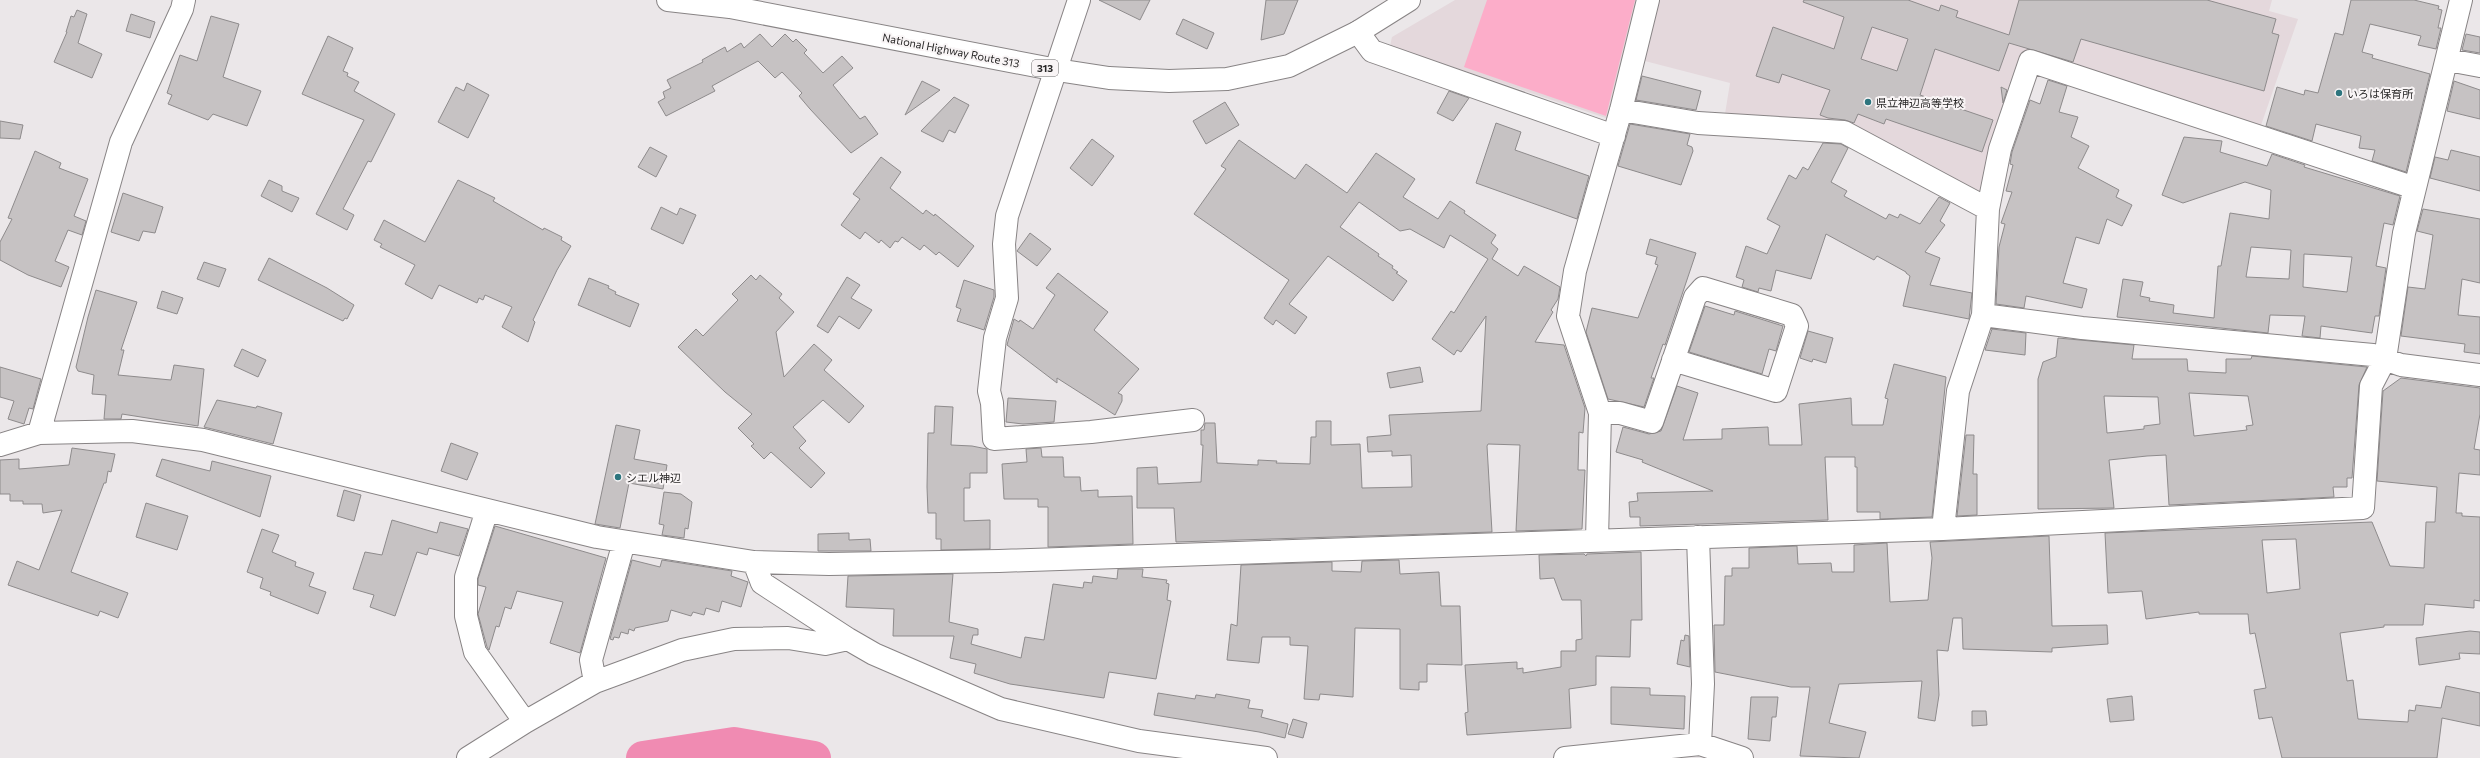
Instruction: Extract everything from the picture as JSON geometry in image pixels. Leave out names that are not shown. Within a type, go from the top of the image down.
[{"type":"main road","points":[[39,433],[122,142],[182,8],[184,0]]},
{"type":"main road","name":"National Highway Route 313","points":[[668,0],[730,7],[1057,70],[1109,78],[1169,81],[1227,79],[1289,66],[1358,32],[1403,2]]},
{"type":"main road","points":[[1079,0],[1057,70],[1007,216],[1004,244],[1007,298],[996,338],[989,391],[992,403],[994,440],[1091,432],[1193,420]]},
{"type":"main road","points":[[1596,540],[1600,413],[1568,316],[1575,271],[1614,136],[1648,0]]},
{"type":"main road","points":[[0,445],[39,433],[132,431],[203,440],[624,542],[754,562],[829,564],[999,561],[1943,529],[2363,508],[2371,386],[2385,359],[2404,234],[2448,60],[2461,0]]},
{"type":"main road","points":[[1358,32],[1372,51],[1614,136]]},
{"type":"main road","points":[[2448,60],[2480,66]]},
{"type":"main road","points":[[1943,529],[1958,391],[1983,315],[1988,210],[2000,149],[2030,61],[2415,188]]},
{"type":"main road","points":[[1621,110],[1698,123],[1844,132],[1988,210]]},
{"type":"main road","points":[[1600,413],[1620,413],[1652,422],[1694,297],[1703,288],[1792,315],[1796,326],[1776,391],[1674,360]]},
{"type":"main road","points":[[1983,315],[2082,328],[2373,355],[2401,365],[2480,375]]},
{"type":"main road","points":[[487,510],[466,577],[466,616],[474,652],[525,722]]},
{"type":"main road","points":[[1698,537],[1703,684],[1700,744]]},
{"type":"main road","points":[[595,682],[591,660],[624,542]]},
{"type":"main road","points":[[754,562],[762,583],[848,640],[874,654],[1001,709],[1139,741],[1266,758]]},
{"type":"main road","points":[[468,758],[525,722],[595,682],[682,650],[734,639],[788,638],[825,644],[848,640]]},
{"type":"main road","points":[[1565,758],[1700,744],[1742,758]]},
{"type":"shaded area","points":[[1455,0],[1639,0],[1609,119],[1390,46],[1392,37]]},
{"type":"shaded area","points":[[1487,0],[1635,0],[1606,116],[1464,67]]},
{"type":"shaded area","name":"県立神辺高等学校","points":[[1655,0],[2272,0],[2269,11],[2298,19],[2260,128],[2025,51],[1990,159],[1988,188],[1979,194],[1872,140],[1724,120],[1730,83],[1641,60]]},
{"type":"building","points":[[1099,0],[1150,0],[1140,20]]},
{"type":"building","points":[[1266,0],[1298,0],[1284,34],[1261,40]]},
{"type":"building","points":[[1804,0],[1908,0],[1939,11],[1941,5],[1958,11],[1956,17],[2009,35],[2019,0],[2207,0],[2276,19],[2272,33],[2279,35],[2264,91],[2081,39],[2073,62],[2009,43],[1999,71],[1935,49],[1920,95],[1993,120],[1982,152],[1886,119],[1884,124],[1858,114],[1854,123],[1845,120],[1828,118],[1820,115],[1830,90],[1782,74],[1779,83],[1756,76],[1773,27],[1834,49],[1844,17],[1803,2]],"holes":[[[1872,27],[1908,39],[1897,71],[1861,59]]]},
{"type":"building","points":[[2351,0],[2414,0],[2439,6],[2438,9],[2442,10],[2438,28],[2441,28],[2436,49],[2418,45],[2421,36],[2370,24],[2362,52],[2373,55],[2372,58],[2430,74],[2406,172],[2372,161],[2375,150],[2359,148],[2361,136],[2316,124],[2312,141],[2266,126],[2277,87],[2304,95],[2305,90],[2318,93],[2335,33],[2343,35]]},
{"type":"building","points":[[77,10],[87,14],[78,43],[102,54],[92,78],[54,62],[67,32],[71,16],[74,17]]},
{"type":"building","points":[[131,14],[155,22],[150,38],[126,31]]},
{"type":"building","points":[[211,16],[239,24],[223,77],[261,91],[247,126],[213,114],[208,120],[168,104],[172,95],[167,93],[180,55],[197,61]]},
{"type":"building","points":[[1183,19],[1214,33],[1207,49],[1176,34]]},
{"type":"building","points":[[760,34],[772,47],[785,34],[793,42],[796,39],[807,50],[804,53],[823,73],[842,56],[853,68],[833,85],[860,119],[865,116],[878,134],[851,153],[810,109],[799,96],[802,93],[782,72],[775,78],[758,61],[712,86],[715,91],[666,116],[658,102],[665,98],[663,92],[671,88],[667,80],[703,62],[702,60],[725,47],[727,52],[741,43],[744,48]]},
{"type":"building","points":[[2466,34],[2480,37],[2480,53],[2462,50]]},
{"type":"building","points":[[328,36],[353,48],[343,71],[348,73],[347,76],[359,82],[354,91],[395,114],[371,162],[368,161],[343,209],[354,215],[347,230],[316,214],[364,120],[302,94]]},
{"type":"building","points":[[1642,76],[1701,91],[1696,110],[1636,100]]},
{"type":"building","points":[[2048,80],[2067,86],[2059,112],[2078,117],[2071,137],[2089,146],[2078,168],[2119,190],[2116,197],[2132,205],[2122,226],[2107,219],[2099,244],[2076,237],[2063,283],[2087,289],[2082,308],[2026,296],[2024,308],[1996,304],[1999,247],[2005,224],[2001,223],[2012,192],[2006,191],[2013,165],[2010,164],[2012,152],[2030,100],[2040,104]]},
{"type":"building","points":[[922,81],[940,90],[905,115]]},
{"type":"building","points":[[2454,81],[2480,90],[2480,119],[2447,111]]},
{"type":"building","points":[[467,83],[489,95],[468,138],[438,122],[456,87],[464,91]]},
{"type":"building","points":[[2001,87],[2007,90],[2003,103]]},
{"type":"building","points":[[1449,91],[1469,98],[1453,121],[1437,113]]},
{"type":"building","points":[[954,97],[969,105],[955,133],[949,130],[943,142],[921,131]]},
{"type":"building","points":[[1225,102],[1239,125],[1206,144],[1193,121]]},
{"type":"building","points":[[0,121],[23,125],[20,139],[0,138]]},
{"type":"building","points":[[1496,123],[1521,132],[1515,150],[1589,176],[1577,219],[1476,183]]},
{"type":"building","points":[[1630,124],[1690,134],[1687,145],[1692,147],[1693,151],[1681,185],[1618,166]]},
{"type":"building","points":[[2184,137],[2222,141],[2220,152],[2267,166],[2272,154],[2305,165],[2304,167],[2400,196],[2393,225],[2384,223],[2376,266],[2386,268],[2379,316],[2375,316],[2372,333],[2321,326],[2320,338],[2302,336],[2305,316],[2270,315],[2268,333],[2117,317],[2123,279],[2143,282],[2140,296],[2150,298],[2149,301],[2174,305],[2173,313],[2214,318],[2218,266],[2221,266],[2230,213],[2269,219],[2271,190],[2245,182],[2183,203],[2162,195]],"holes":[[[2251,247],[2291,250],[2289,279],[2246,277]],[[2304,254],[2352,257],[2347,292],[2303,287]]]},
{"type":"building","points":[[1092,139],[1114,156],[1092,186],[1070,168]]},
{"type":"building","points":[[1239,140],[1295,179],[1306,164],[1347,193],[1376,153],[1415,179],[1403,197],[1438,219],[1450,201],[1465,211],[1464,213],[1496,235],[1491,243],[1498,249],[1492,259],[1518,276],[1524,266],[1560,287],[1558,299],[1551,310],[1553,312],[1535,342],[1564,345],[1585,408],[1583,433],[1579,432],[1578,470],[1585,470],[1582,529],[1516,531],[1520,445],[1488,444],[1487,446],[1492,532],[1176,542],[1174,508],[1137,508],[1137,468],[1157,467],[1158,484],[1201,482],[1203,445],[1201,445],[1201,430],[1204,430],[1205,423],[1215,423],[1217,463],[1258,465],[1258,460],[1277,461],[1276,463],[1310,464],[1311,437],[1316,437],[1316,421],[1331,421],[1331,445],[1360,444],[1362,488],[1412,487],[1411,455],[1392,456],[1392,451],[1368,452],[1367,437],[1391,435],[1389,415],[1481,411],[1486,316],[1461,352],[1457,350],[1454,355],[1432,339],[1451,311],[1454,313],[1488,259],[1450,235],[1444,248],[1410,229],[1400,231],[1359,202],[1340,227],[1379,254],[1378,256],[1393,266],[1392,268],[1398,272],[1396,273],[1407,281],[1393,301],[1328,256],[1289,304],[1307,317],[1295,334],[1276,320],[1273,325],[1264,318],[1289,280],[1194,214],[1226,169],[1221,166]]},
{"type":"building","points":[[1823,143],[1841,144],[1848,148],[1831,182],[1847,191],[1844,196],[1886,219],[1889,214],[1898,218],[1900,214],[1920,224],[1939,197],[1950,203],[1940,221],[1945,225],[1925,252],[1940,258],[1930,285],[1972,293],[1969,319],[1903,306],[1910,276],[1906,272],[1877,256],[1874,260],[1826,234],[1811,279],[1776,270],[1771,291],[1759,288],[1758,292],[1742,287],[1744,280],[1736,277],[1746,246],[1767,254],[1780,226],[1767,219],[1789,175],[1796,179],[1803,167],[1808,170]]},
{"type":"building","points":[[650,147],[667,156],[656,177],[638,167]]},
{"type":"building","points":[[2451,150],[2480,157],[2480,191],[2430,178],[2435,157],[2448,160]]},
{"type":"building","points":[[35,151],[61,163],[59,168],[88,179],[74,216],[86,221],[82,235],[68,230],[55,261],[69,267],[61,287],[28,275],[0,260],[0,242],[12,219],[8,218]]},
{"type":"building","points":[[881,157],[901,172],[890,188],[923,214],[926,210],[934,216],[935,214],[974,246],[958,267],[939,252],[936,255],[924,245],[920,250],[902,237],[898,242],[895,241],[890,248],[881,240],[879,243],[865,232],[860,239],[841,225],[860,199],[853,194]]},
{"type":"building","points":[[269,180],[282,186],[282,191],[299,198],[292,212],[261,196]]},
{"type":"building","points":[[458,180],[495,198],[493,201],[543,230],[544,228],[562,237],[561,240],[571,246],[557,270],[533,320],[535,322],[528,342],[502,327],[512,307],[485,295],[483,300],[479,298],[477,303],[439,285],[432,299],[405,284],[415,265],[380,247],[382,244],[374,240],[384,220],[425,242]]},
{"type":"building","points":[[123,193],[163,207],[155,233],[143,231],[139,241],[111,232]]},
{"type":"building","points":[[661,207],[677,215],[680,208],[696,215],[683,244],[651,229]]},
{"type":"building","points":[[2423,209],[2480,219],[2480,283],[2462,279],[2458,315],[2480,317],[2480,354],[2464,352],[2465,344],[2401,336],[2408,287],[2425,289],[2433,235],[2417,231]]},
{"type":"building","points":[[1030,233],[1051,249],[1037,266],[1017,251]]},
{"type":"building","points":[[1650,239],[1696,253],[1665,345],[1663,344],[1651,378],[1654,378],[1644,407],[1608,399],[1586,332],[1592,308],[1638,318],[1658,265],[1655,264],[1657,257],[1646,254]]},
{"type":"building","points":[[269,258],[327,288],[354,305],[347,319],[345,318],[343,321],[258,280]]},
{"type":"building","points":[[204,262],[226,269],[219,287],[197,279]]},
{"type":"building","points":[[1058,273],[1108,312],[1094,330],[1139,369],[1118,393],[1122,395],[1122,401],[1115,415],[1057,378],[1057,383],[1007,345],[1014,319],[1019,322],[1020,320],[1033,329],[1055,295],[1046,288]]},
{"type":"building","points":[[751,275],[756,280],[760,275],[782,294],[779,298],[794,312],[776,332],[784,377],[814,344],[832,360],[824,370],[864,406],[849,423],[823,400],[793,427],[806,441],[799,448],[825,473],[811,488],[771,452],[764,459],[751,446],[754,444],[738,428],[752,414],[725,392],[678,347],[696,329],[703,336],[738,300],[732,294]]},
{"type":"building","points":[[847,277],[860,285],[851,298],[872,310],[859,329],[839,316],[828,333],[817,326]]},
{"type":"building","points":[[589,278],[609,286],[608,288],[616,292],[615,294],[639,304],[630,327],[578,305]]},
{"type":"building","points":[[964,280],[994,290],[994,297],[984,330],[957,321],[961,309],[956,307]]},
{"type":"building","points":[[96,290],[137,302],[121,350],[124,350],[118,375],[171,380],[174,365],[204,369],[198,426],[122,414],[121,419],[104,419],[106,395],[92,394],[94,375],[78,371],[76,367]]},
{"type":"building","points":[[162,291],[183,298],[177,314],[157,308]]},
{"type":"building","points":[[1705,306],[1734,315],[1735,311],[1783,326],[1776,351],[1769,349],[1762,374],[1689,352]]},
{"type":"building","points":[[1992,329],[2026,333],[2025,355],[1985,350]]},
{"type":"building","points":[[1808,331],[1833,338],[1826,363],[1813,359],[1812,362],[1800,358]]},
{"type":"building","points":[[2058,338],[2134,345],[2132,359],[2187,359],[2188,371],[2226,373],[2226,359],[2251,359],[2252,356],[2367,367],[2359,385],[2352,478],[2347,478],[2347,487],[2333,487],[2334,497],[2169,505],[2166,455],[2147,456],[2109,460],[2114,508],[2038,509],[2038,379],[2043,362],[2056,357]],"holes":[[[2189,393],[2248,396],[2253,425],[2246,426],[2247,430],[2194,436]],[[2104,396],[2158,397],[2160,424],[2144,426],[2144,429],[2107,433]]]},
{"type":"building","points":[[242,349],[266,360],[258,377],[234,366]]},
{"type":"building","points":[[1894,364],[1946,377],[1932,517],[1880,519],[1880,512],[1857,512],[1857,467],[1855,467],[1855,457],[1825,457],[1828,520],[1640,526],[1640,517],[1630,517],[1629,502],[1638,501],[1637,493],[1713,491],[1642,462],[1643,460],[1616,452],[1623,427],[1649,434],[1661,431],[1677,386],[1698,393],[1683,440],[1722,439],[1722,429],[1768,427],[1769,445],[1802,445],[1799,404],[1851,398],[1852,425],[1883,425],[1888,399],[1885,398]]},
{"type":"building","points":[[0,367],[41,379],[33,409],[29,408],[24,424],[8,419],[14,401],[0,397]]},
{"type":"building","points":[[1420,367],[1423,382],[1390,388],[1387,373]]},
{"type":"building","points":[[2401,378],[2480,388],[2480,414],[2474,449],[2480,450],[2480,475],[2459,473],[2456,513],[2462,513],[2462,516],[2480,517],[2480,601],[2474,600],[2474,608],[2425,604],[2423,625],[2384,625],[2384,627],[2340,633],[2347,681],[2353,680],[2358,719],[2408,722],[2409,710],[2415,711],[2416,705],[2441,708],[2446,686],[2480,693],[2480,726],[2442,718],[2437,758],[2282,758],[2272,717],[2259,719],[2254,690],[2266,688],[2255,633],[2250,634],[2248,614],[2199,614],[2199,612],[2146,619],[2142,591],[2108,593],[2105,533],[2372,522],[2390,566],[2424,568],[2426,522],[2435,522],[2437,487],[2377,481],[2383,391]],"holes":[[[2296,539],[2300,589],[2267,593],[2262,540]]]},
{"type":"building","points":[[1008,398],[1056,401],[1054,422],[1023,424],[1006,422]]},
{"type":"building","points":[[217,400],[256,408],[257,406],[282,413],[273,444],[204,427]]},
{"type":"building","points":[[935,406],[953,407],[951,445],[972,446],[987,449],[987,473],[970,473],[970,488],[964,488],[964,521],[990,520],[990,549],[941,550],[941,539],[936,539],[936,513],[928,513],[927,487],[928,433],[934,433]]},
{"type":"building","name":"シエル神辺","points":[[616,425],[640,430],[634,459],[667,465],[663,489],[629,483],[620,528],[595,524]]},
{"type":"building","points":[[1966,435],[1974,435],[1973,474],[1977,474],[1977,515],[1957,516]]},
{"type":"building","points":[[451,443],[478,453],[467,480],[441,471]]},
{"type":"building","points":[[72,448],[115,454],[111,472],[108,471],[106,483],[104,483],[71,572],[128,593],[118,618],[100,611],[98,616],[8,585],[17,561],[39,570],[62,510],[43,513],[42,504],[23,504],[23,501],[10,501],[10,494],[0,494],[0,460],[19,459],[19,469],[69,465]]},
{"type":"building","points":[[1041,448],[1042,457],[1063,457],[1064,477],[1080,477],[1081,491],[1098,490],[1098,497],[1132,496],[1133,544],[1048,547],[1048,507],[1038,507],[1038,499],[1004,499],[1002,464],[1027,462],[1026,449]]},
{"type":"building","points":[[162,459],[210,471],[212,461],[271,476],[260,517],[156,476]]},
{"type":"building","points":[[344,490],[361,495],[354,521],[337,516]]},
{"type":"building","points":[[664,492],[681,494],[692,502],[688,529],[685,528],[684,538],[662,535],[664,525],[659,524]]},
{"type":"building","points":[[146,503],[188,516],[177,550],[136,537]]},
{"type":"building","points":[[392,520],[437,533],[440,522],[468,529],[459,556],[429,548],[427,555],[417,552],[395,616],[370,607],[374,595],[353,589],[365,552],[382,555]]},
{"type":"building","points":[[495,526],[606,558],[580,653],[550,643],[563,602],[517,591],[511,609],[505,607],[499,627],[496,626],[489,650],[478,614],[486,587],[478,585],[478,579]]},
{"type":"building","points":[[262,529],[279,535],[272,552],[296,562],[295,566],[314,573],[309,586],[326,592],[318,614],[270,595],[271,592],[260,588],[263,578],[247,572]]},
{"type":"building","points":[[849,533],[849,540],[870,539],[871,551],[818,551],[818,534]]},
{"type":"building","points":[[2049,536],[2052,626],[2107,625],[2108,644],[2052,648],[2052,652],[1963,649],[1962,618],[1953,618],[1948,651],[1937,650],[1939,695],[1935,721],[1918,718],[1922,681],[1839,684],[1829,723],[1866,732],[1859,758],[1800,756],[1810,687],[1791,687],[1715,672],[1714,625],[1724,625],[1725,576],[1732,576],[1732,568],[1749,568],[1749,548],[1797,546],[1798,564],[1831,563],[1832,572],[1854,572],[1854,545],[1887,543],[1890,602],[1928,600],[1932,558],[1930,542]]},
{"type":"building","points":[[1641,552],[1642,620],[1631,620],[1630,657],[1596,656],[1596,685],[1569,689],[1571,728],[1467,735],[1465,713],[1468,712],[1465,665],[1517,662],[1517,669],[1523,668],[1523,673],[1561,667],[1561,651],[1576,651],[1576,640],[1582,639],[1581,600],[1562,600],[1554,578],[1540,579],[1539,555],[1584,554],[1586,556],[1587,554]]},
{"type":"building","points":[[632,560],[660,567],[662,560],[732,571],[731,576],[748,582],[741,607],[722,601],[719,612],[706,608],[704,615],[693,612],[691,616],[671,610],[668,621],[635,628],[634,631],[629,629],[628,634],[621,632],[619,638],[614,637],[613,640],[610,639]]},
{"type":"building","points":[[1399,560],[1400,574],[1439,572],[1441,606],[1460,606],[1462,665],[1427,664],[1427,682],[1419,682],[1419,690],[1400,689],[1400,629],[1355,628],[1353,697],[1320,694],[1319,700],[1304,699],[1308,646],[1290,645],[1290,637],[1262,637],[1259,663],[1227,660],[1231,624],[1237,626],[1241,565],[1332,562],[1332,571],[1361,572],[1362,561]]},
{"type":"building","points":[[1118,569],[1143,569],[1142,577],[1167,580],[1166,583],[1169,584],[1167,600],[1171,601],[1156,679],[1109,672],[1104,698],[1010,684],[974,673],[976,664],[950,658],[954,636],[893,636],[894,609],[846,607],[848,576],[953,574],[949,622],[978,629],[978,635],[973,635],[971,644],[1021,658],[1025,637],[1044,640],[1053,584],[1083,588],[1084,582],[1092,583],[1093,576],[1117,579]]},
{"type":"building","points":[[2470,631],[2480,632],[2480,654],[2459,653],[2460,659],[2419,665],[2416,638]]},
{"type":"building","points":[[1685,635],[1689,636],[1690,667],[1677,664],[1681,640],[1684,641]]},
{"type":"building","points":[[1611,687],[1650,688],[1650,695],[1685,696],[1684,729],[1611,724]]},
{"type":"building","points":[[1158,693],[1195,699],[1196,695],[1215,698],[1216,694],[1250,700],[1248,708],[1263,710],[1261,717],[1288,724],[1285,738],[1259,732],[1154,715]]},
{"type":"building","points":[[2132,696],[2134,720],[2110,722],[2107,699]]},
{"type":"building","points":[[1751,697],[1778,697],[1776,717],[1772,717],[1770,741],[1748,739]]},
{"type":"building","points":[[1972,711],[1986,711],[1987,725],[1972,726]]},
{"type":"building","points":[[1293,719],[1307,723],[1303,738],[1288,734]]},
{"type":"waterway","points":[[643,758],[734,744],[814,758]]},
{"type":"place","name":"いろは保育所","points":[[2339,93]]},
{"type":"place","name":"県立神辺高等学校","points":[[1868,102]]},
{"type":"place","name":"シエル神辺","points":[[618,477]]}]
